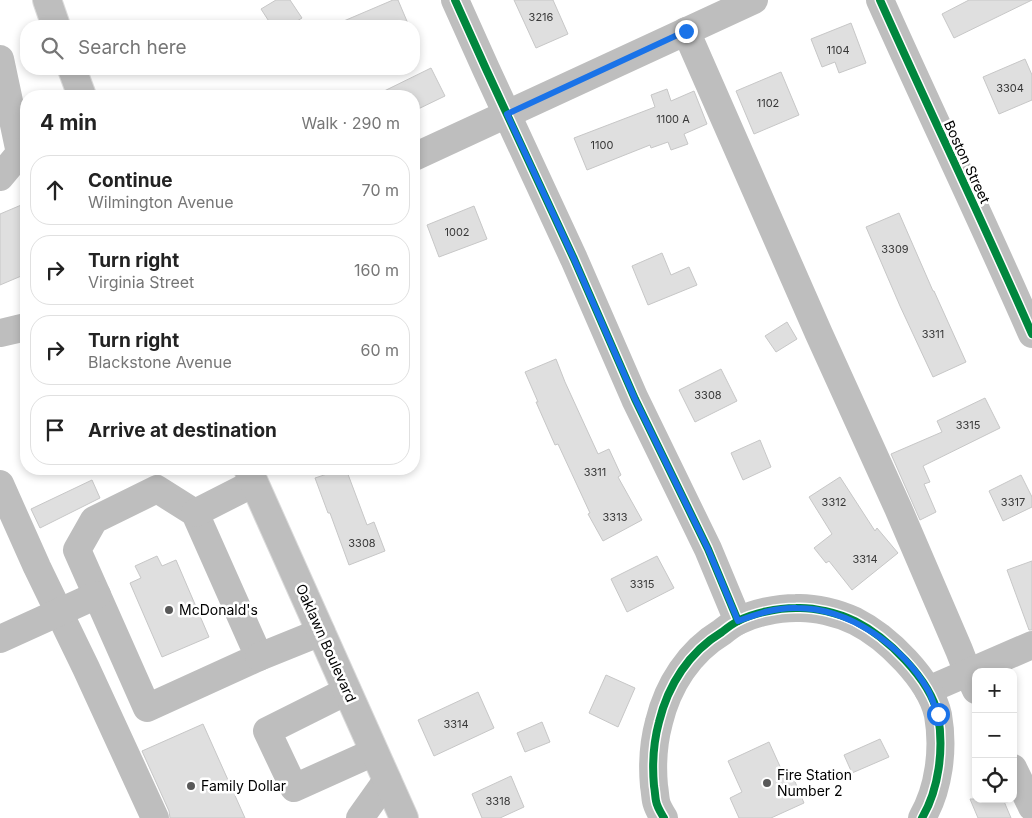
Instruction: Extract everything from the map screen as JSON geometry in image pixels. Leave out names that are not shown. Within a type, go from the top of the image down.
[{"type":"main road","points":[[47,0],[54,20]]},
{"type":"main road","points":[[455,0],[574,259],[635,399],[708,549],[738,621]]},
{"type":"main road","points":[[420,154],[754,0]]},
{"type":"main road","name":"Boston Street","points":[[880,0],[1032,334]]},
{"type":"main road","points":[[686,31],[819,334],[898,508],[972,682],[928,690]]},
{"type":"main road","points":[[0,59],[20,140]]},
{"type":"main road","points":[[74,75],[80,90]]},
{"type":"main road","points":[[0,177],[20,155]]},
{"type":"main road","points":[[0,333],[20,328]]},
{"type":"main road","points":[[195,513],[251,476]]},
{"type":"main road","name":"Oaklawn Boulevard","points":[[251,476],[404,818]]},
{"type":"main road","points":[[0,484],[155,818]]},
{"type":"main road","points":[[259,657],[195,513],[157,489],[94,520],[77,550],[147,708],[259,657],[321,632]]},
{"type":"main road","points":[[0,639],[97,595]]},
{"type":"main road","points":[[655,815],[656,801],[652,770],[654,739],[662,708],[672,685],[688,661],[708,640],[738,621],[770,610],[797,608],[824,611],[855,621],[878,635],[910,664],[928,690],[938,714],[940,745],[938,775],[927,809],[922,818]]},
{"type":"main road","points":[[995,668],[1032,645]]},
{"type":"main road","points":[[347,691],[267,731],[294,788],[374,752]]},
{"type":"main road","points":[[1017,776],[1032,807]]},
{"type":"main road","points":[[360,818],[387,780]]},
{"type":"building","points":[[276,0],[290,0],[302,18],[299,20],[268,20],[261,9]]},
{"type":"building","points":[[393,0],[398,0],[406,20],[346,20]]},
{"type":"building","points":[[514,0],[553,0],[568,34],[536,48]]},
{"type":"building","points":[[969,0],[1032,0],[954,38],[942,14]]},
{"type":"building","points":[[851,23],[866,63],[839,73],[835,62],[822,67],[811,39]]},
{"type":"building","points":[[1025,59],[1032,75],[1032,100],[999,114],[983,77]]},
{"type":"building","points":[[431,68],[445,96],[420,108],[420,90],[386,90],[420,75]]},
{"type":"building","points":[[781,72],[799,115],[754,134],[736,91]]},
{"type":"building","points":[[667,89],[671,101],[694,91],[707,124],[684,134],[688,144],[671,150],[668,142],[651,148],[650,145],[587,170],[574,138],[655,107],[651,95]]},
{"type":"building","points":[[20,206],[20,277],[0,285],[0,214]]},
{"type":"building","points":[[474,206],[487,239],[439,257],[427,225]]},
{"type":"building","points":[[899,213],[966,362],[933,377],[866,227]]},
{"type":"building","points":[[662,253],[671,275],[689,267],[697,285],[648,305],[632,266]]},
{"type":"building","points":[[787,322],[797,339],[776,352],[765,336]]},
{"type":"building","points":[[556,359],[598,454],[609,449],[621,475],[618,477],[642,520],[603,541],[588,514],[590,513],[558,444],[555,445],[525,372]]},
{"type":"building","points":[[721,369],[737,401],[695,422],[679,390]]},
{"type":"building","points":[[985,398],[1000,428],[923,466],[930,482],[924,484],[936,512],[920,520],[891,454],[942,432],[937,421]]},
{"type":"building","points":[[760,440],[771,467],[743,480],[731,453]]},
{"type":"building","points":[[324,475],[348,475],[367,525],[374,522],[385,551],[349,565],[315,478]]},
{"type":"building","points":[[1021,475],[1032,497],[1032,507],[1003,521],[989,491]]},
{"type":"building","points":[[840,477],[875,531],[877,528],[898,553],[852,590],[829,561],[826,563],[814,548],[832,534],[809,497]]},
{"type":"building","points":[[92,480],[100,498],[40,528],[31,509]]},
{"type":"building","name":"McDonald's","points":[[157,556],[162,566],[176,560],[209,637],[162,657],[130,583],[141,578],[135,566]]},
{"type":"building","points":[[657,556],[674,588],[627,612],[611,579]]},
{"type":"building","points":[[1032,561],[1032,630],[1029,630],[1007,570]]},
{"type":"building","points":[[606,675],[635,688],[618,727],[589,713]]},
{"type":"building","points":[[478,692],[494,728],[434,756],[418,720]]},
{"type":"building","points":[[542,722],[550,742],[525,752],[517,733]]},
{"type":"building","name":"Family Dollar","points":[[203,724],[245,818],[170,818],[169,811],[142,751]]},
{"type":"building","points":[[880,739],[889,757],[852,773],[844,755]]},
{"type":"building","name":"Fire Station Number 2","points":[[769,742],[783,773],[790,770],[804,803],[771,818],[739,818],[730,798],[742,792],[728,761]]},
{"type":"building","points":[[511,776],[524,807],[500,818],[482,818],[472,794]]},
{"type":"building","points":[[970,799],[972,799],[972,803],[1005,803],[1011,818],[978,818]]},
{"type":"cycle path","points":[[455,0],[574,259],[635,399],[708,549],[738,621]]},
{"type":"cycle path","points":[[880,0],[1032,334]]},
{"type":"cycle path","points":[[664,818],[655,797],[654,746],[663,708],[674,683],[700,649],[738,621],[766,612],[803,608],[841,615],[867,628],[893,648],[906,661],[926,687],[938,715],[940,755],[933,794],[922,818]]},
{"type":"place","name":"McDonald's","points":[[169,610]]},
{"type":"place","name":"Fire Station Number 2","points":[[767,783]]},
{"type":"place","name":"Family Dollar","points":[[191,786]]},
{"type":"route","points":[[686,31],[507,114],[574,259],[635,399],[708,549],[738,621],[770,610],[797,608],[824,611],[855,621],[878,635],[910,664],[928,690],[938,714]]}]
